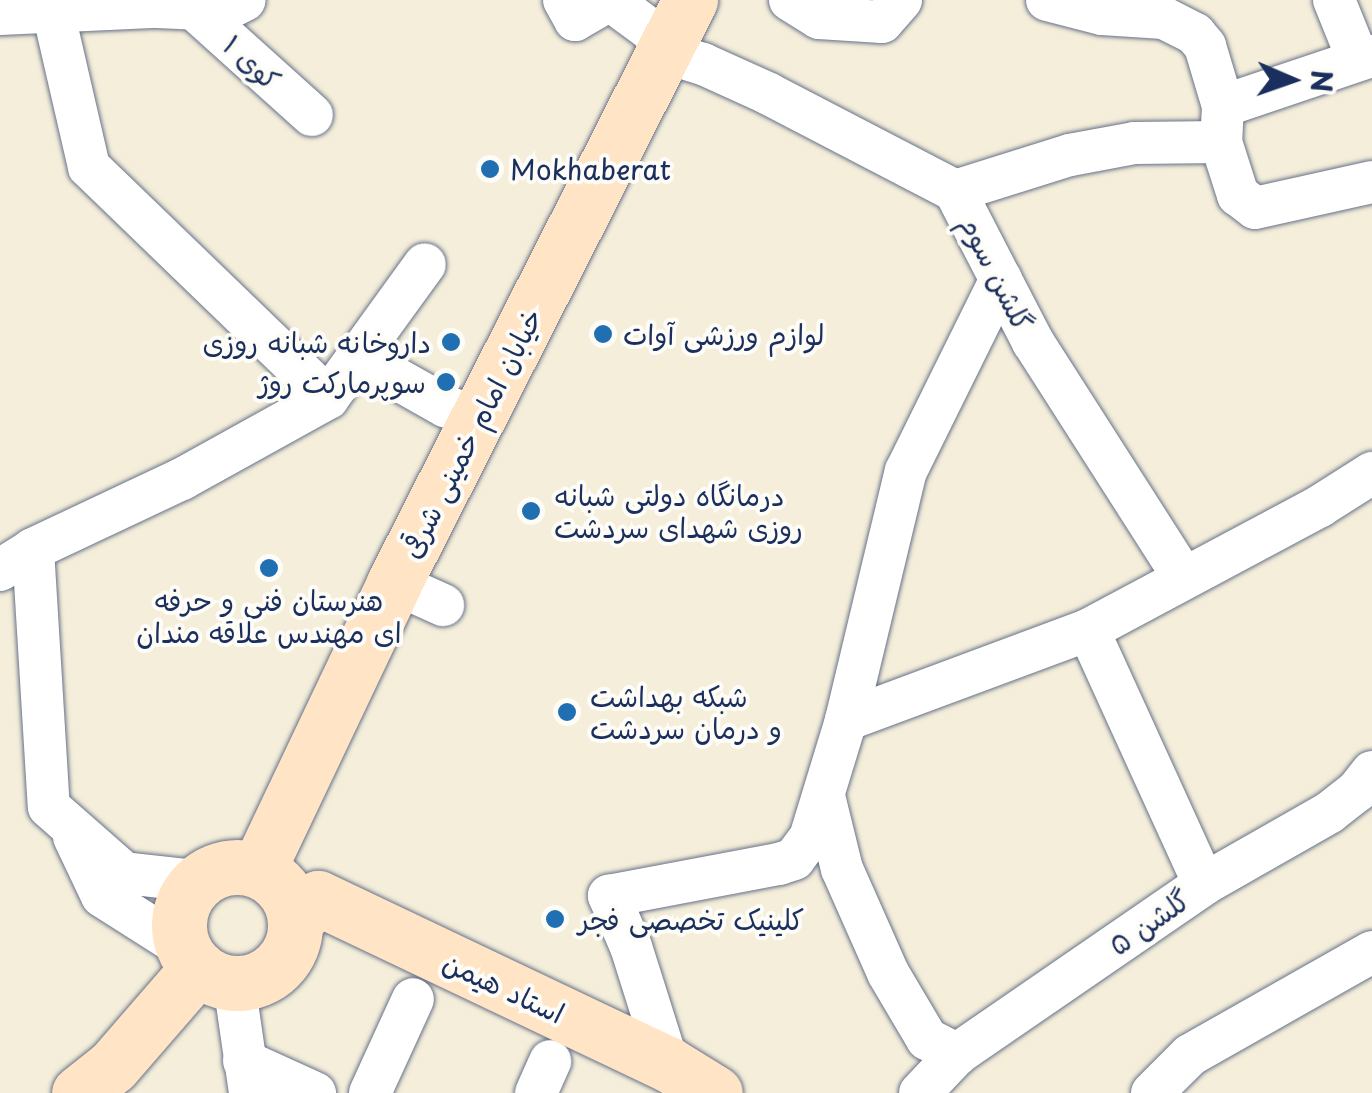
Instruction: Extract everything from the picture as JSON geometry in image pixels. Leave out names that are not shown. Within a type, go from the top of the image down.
[{"type":"main road","name":"خیابان امام خمینی شرقی","points":[[258,870],[419,594],[477,418],[690,0]]},
{"type":"main road","points":[[237,866],[258,870],[284,890],[296,920],[284,960],[262,978],[205,966],[180,913],[198,881],[216,870],[237,866]]},
{"type":"main road","name":"استاد هیمن","points":[[296,920],[318,898],[668,1064],[715,1093]]},
{"type":"main road","points":[[79,1093],[113,1066],[205,966]]},
{"type":"street","points":[[0,14],[225,10],[245,0]]},
{"type":"street","points":[[564,0],[575,20],[610,0],[652,31],[664,52]]},
{"type":"street","points":[[790,0],[819,18],[882,22],[900,0]]},
{"type":"street","points":[[1047,0],[1164,18],[1196,34],[1205,46],[1238,195],[1255,208],[1372,182]]},
{"type":"street","points":[[956,192],[1070,154],[1222,124],[1365,56],[1334,0]]},
{"type":"street","name":"کوی ۱","points":[[192,8],[312,115]]},
{"type":"street","points":[[53,11],[89,167],[328,398]]},
{"type":"street","name":"گلشن سوم","points":[[664,52],[703,64],[769,94],[956,192],[1033,342],[1183,577]]},
{"type":"street","points":[[315,1093],[247,1077],[205,966],[102,896],[59,817],[16,560],[182,479],[328,398],[425,264]]},
{"type":"street","points":[[668,1064],[632,947],[609,896],[711,879],[794,859],[810,838],[825,800],[846,720],[906,472],[1001,279]]},
{"type":"street","points":[[358,357],[445,406],[477,418]]},
{"type":"street","points":[[846,720],[1088,630],[1320,506],[1372,473]]},
{"type":"street","name":"گلشن ۵","points":[[920,1093],[958,1054],[1204,884],[1088,630]]},
{"type":"street","points":[[1204,884],[1330,812],[1357,792],[1372,772]]},
{"type":"street","points":[[825,800],[842,868],[888,973],[927,1039],[958,1054]]},
{"type":"street","points":[[59,817],[124,873],[198,881]]},
{"type":"street","points":[[1152,1093],[1190,1055],[1372,952]]},
{"type":"street","points":[[370,1093],[413,999]]},
{"type":"place","name":"Mokhaberat","points":[[490,169]]},
{"type":"place","name":"لوازم ورزشی آوات","points":[[603,334]]},
{"type":"place","name":"داروخانه شبانه روزی","points":[[451,342]]},
{"type":"place","name":"سوپرمارکت روژ","points":[[446,382]]},
{"type":"place","name":"درمانگاه دولتی شبانه روزی شهدای سردشت","points":[[531,511]]},
{"type":"place","name":"هنرستان فنی و حرفه ای مهندس علاقه مندان","points":[[269,568]]},
{"type":"place","name":"شبکه بهداشت و درمان سردشت","points":[[567,712]]},
{"type":"place","name":"کلینیک تخصصی فجر","points":[[555,919]]}]
